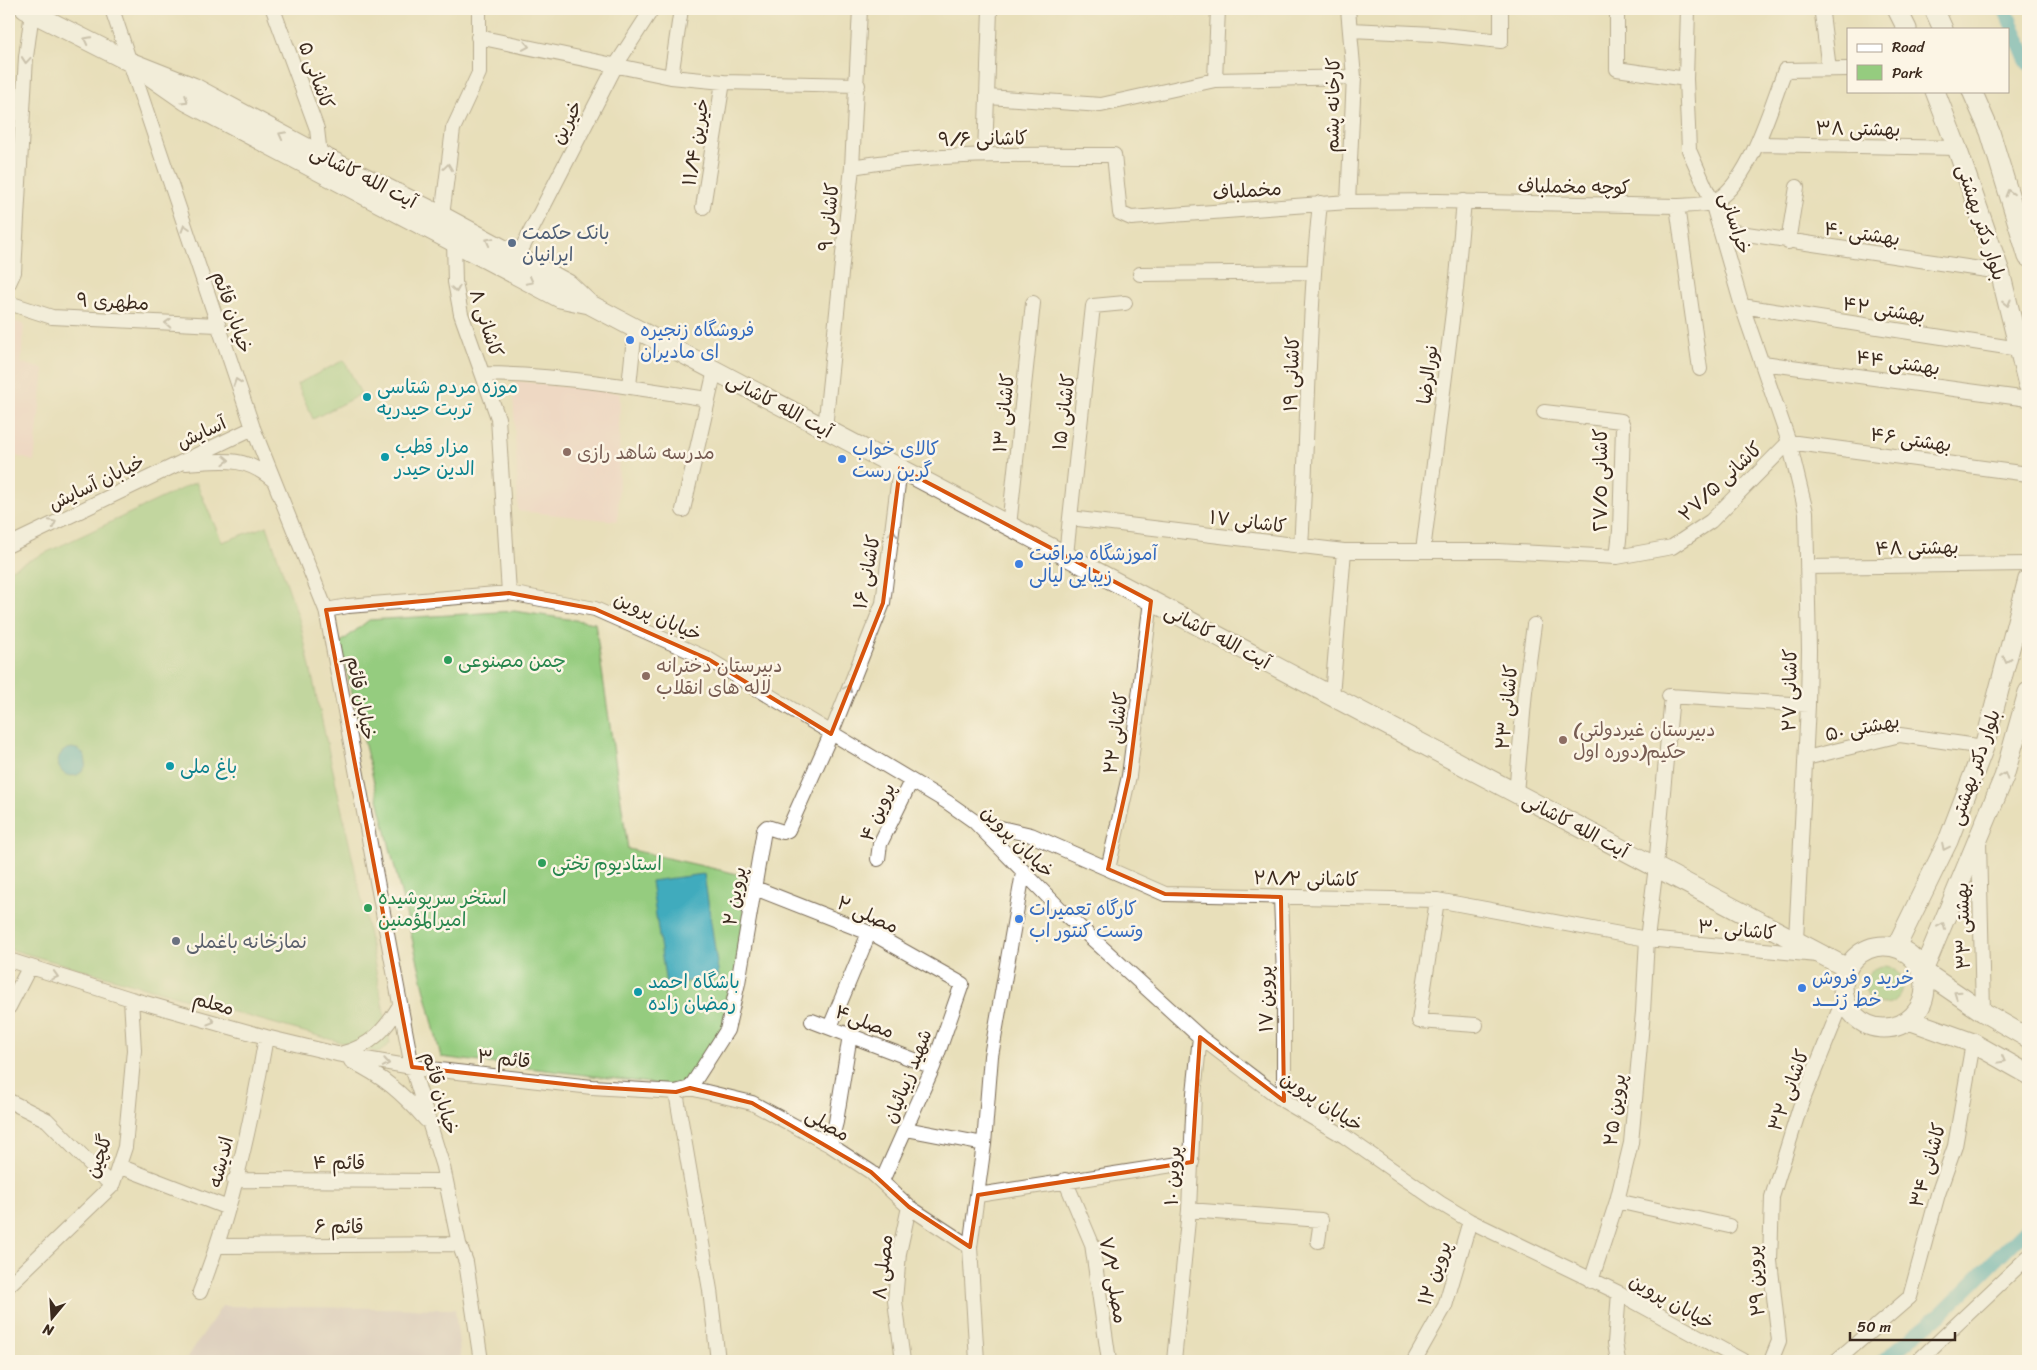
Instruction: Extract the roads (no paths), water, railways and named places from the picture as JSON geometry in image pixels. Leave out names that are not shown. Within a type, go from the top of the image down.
[{"type":"main road","points":[[1897,9],[1906,28]]},
{"type":"main road","points":[[1934,9],[1943,28]]},
{"type":"main road","name":"آیت الله کاشانی","points":[[29,10],[130,62],[193,86],[320,155],[442,216],[568,284],[589,304]]},
{"type":"main road","name":"آیت الله کاشانی","points":[[130,62],[186,102],[454,240],[560,298],[589,304],[1847,968]]},
{"type":"main road","name":"بلوار دکتر بهشتی","points":[[1935,92],[2000,272],[2028,386]]},
{"type":"main road","name":"بلوار دکتر بهشتی","points":[[1972,92],[1990,132],[2028,257]]},
{"type":"main road","name":"بلوار دکتر بهشتی","points":[[1896,947],[1948,840],[1984,747],[2023,621],[2028,579]]},
{"type":"main road","name":"بلوار دکتر بهشتی","points":[[1923,971],[2004,777],[2025,714],[2028,692]]},
{"type":"main road","points":[[1877,946],[1896,947],[1907,952],[1916,960],[1923,971],[1926,983],[1924,998],[1918,1011],[1909,1020],[1887,1028],[1875,1027],[1854,1016],[1844,998],[1843,980],[1852,960],[1868,948],[1877,946]]},
{"type":"main road","points":[[1923,971],[1983,1012],[2028,1038]]},
{"type":"main road","points":[[1909,1020],[1973,1043],[2028,1074]]},
{"type":"street","name":"خیابان قائم","points":[[112,9],[253,428],[326,610],[412,1067],[443,1167],[444,1181],[459,1244],[466,1262],[481,1361]]},
{"type":"street","name":"کاشانی ۵","points":[[273,9],[317,129],[320,155]]},
{"type":"street","points":[[442,216],[453,129],[479,73],[478,9]]},
{"type":"street","name":"خیرین","points":[[518,256],[616,65],[652,9]]},
{"type":"street","points":[[671,77],[681,9]]},
{"type":"street","name":"کاشانی ۹","points":[[825,428],[852,167],[858,85],[860,9]]},
{"type":"street","points":[[985,155],[990,9]]},
{"type":"street","points":[[1214,80],[1218,9]]},
{"type":"street","name":"کارخانه پشم","points":[[1348,9],[1354,77],[1348,202]]},
{"type":"street","points":[[1351,30],[1434,34],[1501,41],[1501,9]]},
{"type":"street","points":[[1617,9],[1617,69],[1686,79]]},
{"type":"street","name":"خراسانی","points":[[1688,9],[1686,79],[1689,150],[1712,202],[1742,306],[1789,442]]},
{"type":"street","points":[[9,283],[14,272],[29,10]]},
{"type":"street","points":[[1822,14],[1829,69]]},
{"type":"street","points":[[478,36],[671,77],[723,82],[858,85]]},
{"type":"street","points":[[1712,202],[1732,187],[1757,144],[1785,70],[1847,69]]},
{"type":"street","points":[[988,97],[1101,105],[1214,80],[1354,77]]},
{"type":"street","name":"خیرین ۱۱/۴","points":[[703,207],[723,82]]},
{"type":"street","name":"بهشتی ۳۸","points":[[1757,144],[1957,148]]},
{"type":"street","name":"کاشانی ۹/۶","points":[[852,167],[894,160],[985,155],[1114,155]]},
{"type":"street","name":"مخملباف","points":[[1114,155],[1120,213],[1124,217],[1131,218],[1320,203],[1437,201]]},
{"type":"street","points":[[1788,242],[1797,187]]},
{"type":"street","name":"کوچه مخملباف","points":[[1437,201],[1677,206],[1712,202]]},
{"type":"street","name":"نورالرضا","points":[[1424,551],[1456,288],[1464,202]]},
{"type":"street","name":"کاشانی ۱۹","points":[[1301,547],[1308,430],[1313,272],[1320,203]]},
{"type":"street","points":[[1677,206],[1700,369]]},
{"type":"street","name":"بهشتی ۴۰","points":[[1720,230],[1788,242],[2000,272]]},
{"type":"street","name":"کاشانی ۸","points":[[454,240],[455,282],[461,314],[484,374],[498,418],[509,594]]},
{"type":"street","points":[[1140,274],[1313,272]]},
{"type":"street","name":"مطهری ۹","points":[[9,303],[52,317],[217,325]]},
{"type":"street","name":"کاشانی ۱۳","points":[[1010,526],[1033,303]]},
{"type":"street","name":"کاشانی ۱۵","points":[[1066,555],[1093,306],[1125,303]]},
{"type":"street","name":"بهشتی ۴۲","points":[[1742,306],[2019,350]]},
{"type":"street","points":[[630,386],[635,328]]},
{"type":"street","name":"بهشتی ۴۴","points":[[1763,363],[2028,399]]},
{"type":"street","points":[[682,510],[706,399],[715,370]]},
{"type":"street","points":[[484,374],[528,374],[630,386],[706,399]]},
{"type":"street","name":"کاشانی ٢٧/٥","points":[[1544,412],[1621,421],[1623,426],[1620,531],[1616,557]]},
{"type":"street","name":"آسایش","points":[[177,464],[253,428]]},
{"type":"street","name":"کاشانی ۲۷/۵","points":[[1424,551],[1498,551],[1616,557],[1672,547],[1711,520],[1789,442]]},
{"type":"street","name":"بهشتی ۴۶","points":[[1789,442],[2028,474]]},
{"type":"street","name":"کاشانی ۲۷","points":[[1789,442],[1806,512],[1807,567],[1808,705],[1796,940]]},
{"type":"street","name":"آسایش","points":[[177,464],[220,459],[238,461],[258,468],[274,481]]},
{"type":"street","name":"خیابان آسایش","points":[[9,545],[177,464]]},
{"type":"street","name":"کاشانی ۱۶","points":[[831,734],[883,603],[900,468]]},
{"type":"street","name":"کاشانی ۱۷","points":[[1070,518],[1301,547],[1344,551],[1424,551]]},
{"type":"street","name":"خیابان آسایش","points":[[9,534],[32,534]]},
{"type":"street","points":[[1332,696],[1344,551]]},
{"type":"street","name":"بهشتی ۴۸","points":[[1807,567],[2028,564]]},
{"type":"street","name":"خیابان پروین","points":[[326,610],[348,606],[509,594],[595,609],[708,659],[974,821],[1064,913],[1200,1037],[1284,1101],[1344,1136],[1440,1204],[1470,1221],[1619,1293],[1743,1361]]},
{"type":"street","name":"کاشانی ۲۲","points":[[1108,869],[1129,776],[1151,601]]},
{"type":"street","name":"کاشانی ۲۳","points":[[1516,793],[1525,691],[1534,626]]},
{"type":"street","name":"پروین ۲۵","points":[[1591,1280],[1617,1202],[1631,1143],[1643,1012],[1646,939],[1656,866],[1670,696],[1808,705]]},
{"type":"street","name":"پروین ۲","points":[[690,1088],[727,1030],[738,983],[765,828],[783,832],[788,830],[831,734]]},
{"type":"street","name":"بهشتی ۵۰","points":[[1806,758],[1900,735],[1984,747]]},
{"type":"street","name":"پروین ۴","points":[[878,859],[880,844],[911,781]]},
{"type":"street","name":"کاشانی ۲۸/۲","points":[[974,821],[1031,835],[1165,894],[1436,900],[1646,939]]},
{"type":"street","name":"بهشتی ۳۳","points":[[1979,839],[1983,1012]]},
{"type":"street","points":[[977,1361],[970,1247],[984,1144],[991,1056],[1023,873]]},
{"type":"street","name":"مصلی ۲","points":[[754,888],[869,933],[962,984]]},
{"type":"street","name":"پروین ۱۷","points":[[1281,897],[1284,1101]]},
{"type":"street","points":[[1436,900],[1419,1020],[1476,1025]]},
{"type":"street","points":[[830,1027],[869,933]]},
{"type":"street","name":"کاشانی ۳۰","points":[[1646,939],[1825,956]]},
{"type":"street","name":"معلم","points":[[9,960],[29,968],[131,999],[266,1037],[337,1054],[412,1067]]},
{"type":"street","points":[[9,1007],[29,968]]},
{"type":"street","name":"شهید زیبائیان","points":[[882,1181],[933,1067],[962,984]]},
{"type":"street","name":"کاشانی ۳۲","points":[[1772,1197],[1800,1107],[1844,998]]},
{"type":"street","name":"گلچین","points":[[9,1286],[112,1186],[125,1146],[134,1059],[131,999]]},
{"type":"street","points":[[337,1054],[357,1050],[376,1038],[391,1020],[400,1005]]},
{"type":"street","name":"مصلی۴","points":[[812,1021],[933,1067]]},
{"type":"street","points":[[830,1145],[836,1122],[850,1035]]},
{"type":"street","name":"اندیشه","points":[[200,1292],[218,1246],[228,1208],[254,1104],[266,1037]]},
{"type":"street","name":"پروین ۱۰","points":[[1174,1361],[1189,1210],[1194,1093],[1200,1037]]},
{"type":"street","name":"کاشانی ۳۴","points":[[1836,1361],[1910,1297],[1938,1194],[1955,1146],[1973,1043]]},
{"type":"street","points":[[337,1054],[378,1074],[408,1100],[429,1124]]},
{"type":"street","name":"قائم ۳","points":[[412,1067],[592,1087]]},
{"type":"street","name":"مصلی","points":[[592,1087],[676,1092],[690,1088],[752,1103],[830,1145],[882,1181],[909,1207],[970,1247]]},
{"type":"street","points":[[676,1092],[710,1290],[718,1361]]},
{"type":"street","points":[[9,1101],[47,1120],[112,1186]]},
{"type":"street","points":[[906,1129],[984,1144]]},
{"type":"street","points":[[978,1195],[1065,1180],[1192,1162]]},
{"type":"street","points":[[119,1166],[228,1208]]},
{"type":"street","name":"قائم ۴","points":[[234,1180],[444,1181]]},
{"type":"street","name":"مصلی ۷/۲","points":[[1065,1180],[1092,1244],[1109,1361]]},
{"type":"street","name":"پروین ۲۹","points":[[1771,1361],[1778,1341],[1770,1261],[1772,1197]]},
{"type":"street","points":[[1617,1202],[1729,1226]]},
{"type":"street","name":"مصلی ۸","points":[[901,1360],[895,1301],[899,1253],[909,1207]]},
{"type":"street","points":[[1189,1210],[1322,1220],[1318,1241]]},
{"type":"street","name":"پروین ۱۲","points":[[1414,1361],[1445,1306],[1470,1221]]},
{"type":"street","name":"قائم ۶","points":[[218,1246],[459,1244]]},
{"type":"street","points":[[1918,1361],[2028,1257]]},
{"type":"street","points":[[1618,1361],[1615,1343],[1619,1293]]},
{"type":"water","points":[[72,748],[82,752],[86,762],[82,772],[72,776],[62,772],[58,762],[62,752]]},
{"type":"water","points":[[704,874],[719,977],[666,985],[651,881]]},
{"type":"waterway","points":[[2005,9],[2028,63]]},
{"type":"waterway","points":[[1883,1361],[1943,1312],[2028,1227]]},
{"type":"place","name":"بانک حکمت ایرانیان","points":[[512,243]]},
{"type":"place","name":"فروشگاه زنجیره ای مادیران","points":[[630,340]]},
{"type":"place","name":"موزه مردم شتاسی تربت حیدریه","points":[[367,397]]},
{"type":"place","name":"مدرسه شاهد رازی","points":[[567,452]]},
{"type":"place","name":"مزار قطب الدین حیدر","points":[[385,457]]},
{"type":"place","name":"کالای خواب گرین رست","points":[[842,459]]},
{"type":"place","name":"آموزشگاه مراقبت زیبایی لیالی","points":[[1019,564]]},
{"type":"place","name":"چمن مصنوعی","points":[[448,660]]},
{"type":"place","name":"دبیرستان دخترانه لاله های انقلاب","points":[[646,676]]},
{"type":"place","name":"(دبیرستان غيردولتی حکیم(دوره اول","points":[[1563,740]]},
{"type":"place","name":"باغ ملی","points":[[170,766]]},
{"type":"place","name":"استادیوم تختی","points":[[542,863]]},
{"type":"place","name":"استخر سرپوشیده امیرالمؤمنین","points":[[368,908]]},
{"type":"place","name":"کارگاه تعمیرات وتست کنتور اب","points":[[1019,919]]},
{"type":"place","name":"نمازخانه باغملی","points":[[176,941]]},
{"type":"place","name":"خرید و فروش خط رُنـــد","points":[[1802,988]]},
{"type":"place","name":"باشگاه احمد رمضان زاده","points":[[638,992]]}]
